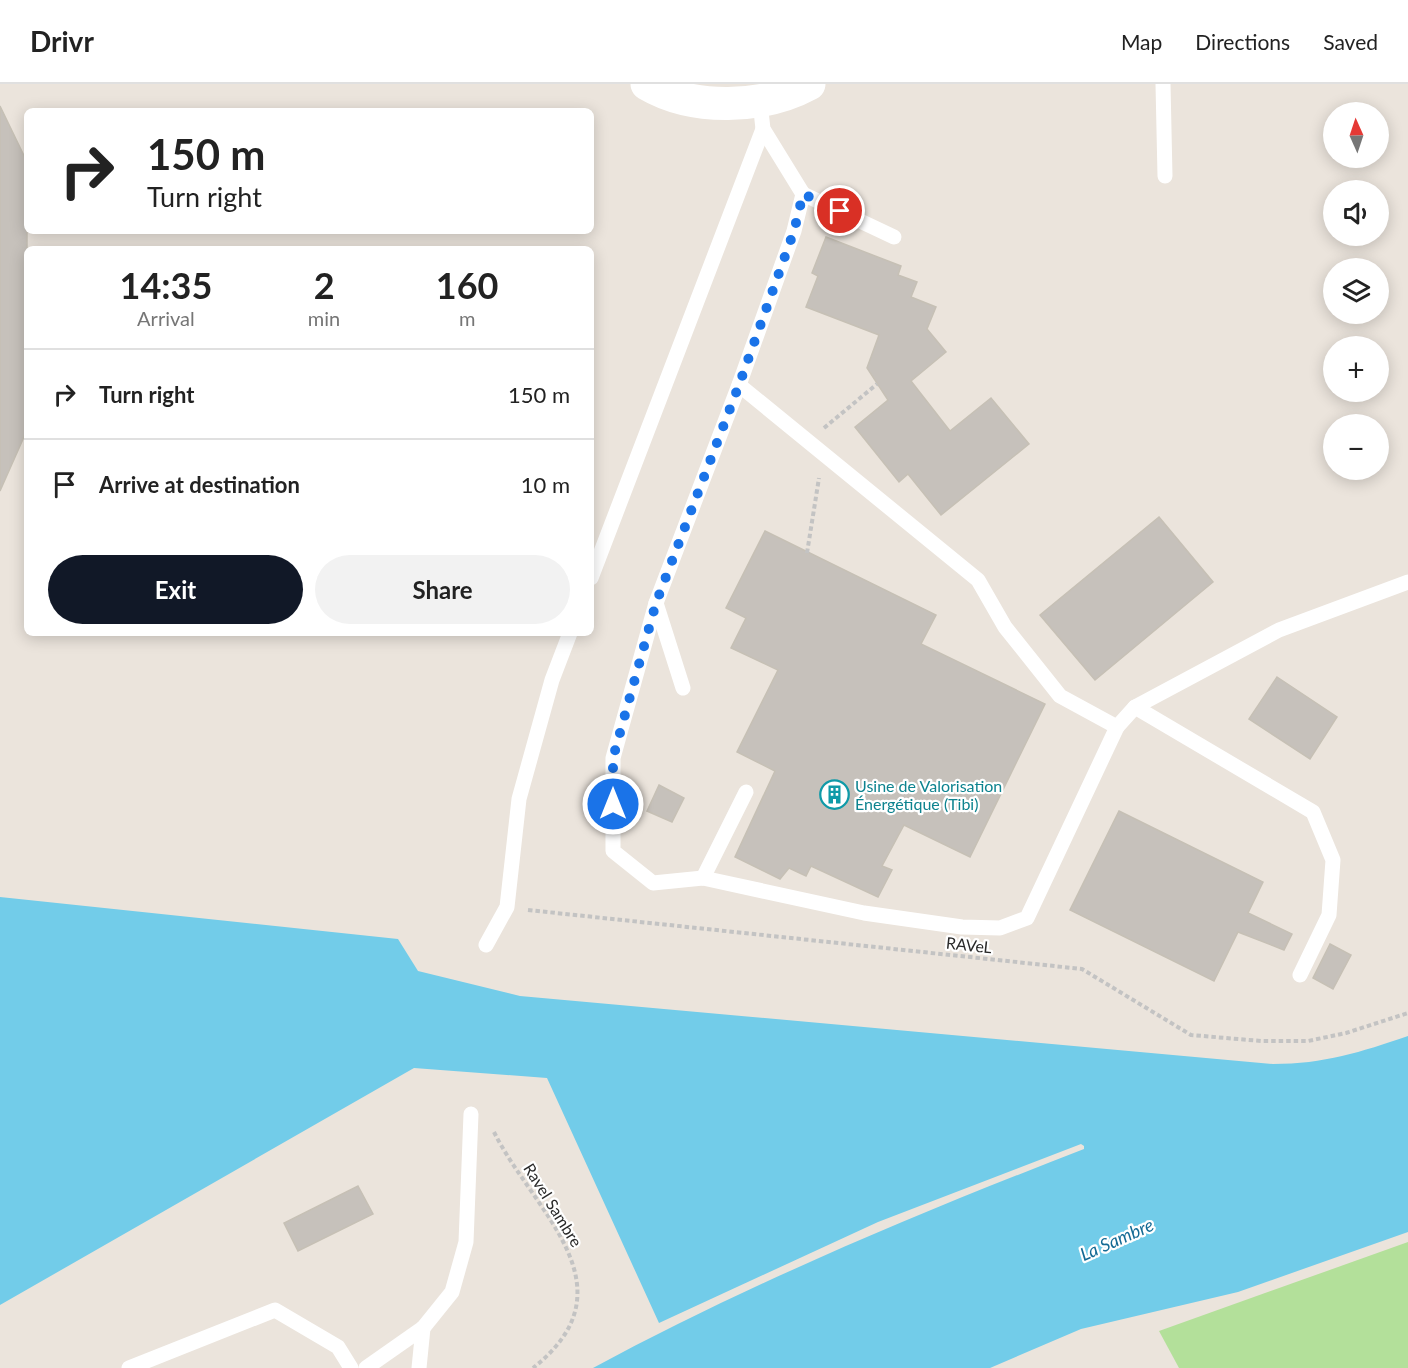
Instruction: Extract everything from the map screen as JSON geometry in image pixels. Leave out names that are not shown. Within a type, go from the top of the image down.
[{"type":"street","points":[[647,84],[657,90],[762,115],[809,84]]},
{"type":"lane","points":[[1163,84],[1165,176]]},
{"type":"lane","points":[[762,115],[803,194],[894,237]]},
{"type":"lane","points":[[594,570],[762,115]]},
{"type":"lane","points":[[803,194],[794,231],[739,385],[656,603],[613,758],[613,851],[653,883],[702,878],[864,913],[962,927],[1000,928],[1027,918],[1117,727],[1135,707],[1279,630],[1408,582]]},
{"type":"lane","points":[[739,385],[978,580],[1005,627],[1060,696],[1117,727]]},
{"type":"lane","points":[[656,603],[683,688]]},
{"type":"lane","points":[[486,945],[507,907],[519,799],[552,680],[569,636]]},
{"type":"lane","points":[[1135,707],[1313,812],[1333,860],[1329,915],[1300,975]]},
{"type":"lane","points":[[702,878],[746,792]]},
{"type":"lane","points":[[366,1368],[423,1328],[453,1293],[466,1242],[471,1114]]},
{"type":"lane","points":[[129,1368],[275,1310],[338,1347],[351,1368]]},
{"type":"lane","points":[[418,1368],[423,1328]]},
{"type":"path","points":[[808,441],[877,384]]},
{"type":"path","points":[[807,553],[824,454]]},
{"type":"path","name":"RAVeL","points":[[507,907],[1082,969],[1191,1035],[1261,1041],[1308,1041],[1346,1034],[1408,1013]]},
{"type":"path","name":"Ravel Sambre","points":[[491,1126],[568,1249],[578,1277],[575,1313],[560,1343],[533,1368]]},
{"type":"green space","points":[[1408,1242],[1408,1368],[1179,1368],[1159,1331]]},
{"type":"water","name":"La Sambre","points":[[0,897],[398,939],[418,971],[520,996],[1273,1064],[1309,1062],[1342,1056],[1408,1036],[1408,1232],[1238,1292],[1081,1329],[990,1368],[593,1368],[773,1278],[896,1224],[1084,1149],[1084,1146],[1081,1144],[878,1222],[659,1323],[547,1078],[414,1068],[0,1305]]},
{"type":"building","points":[[0,106],[24,156],[24,234],[27,234],[27,246],[24,246],[24,437],[0,491]]},
{"type":"building","points":[[826,237],[901,266],[898,275],[917,282],[911,297],[936,307],[927,329],[946,352],[911,381],[950,431],[991,398],[1029,444],[941,515],[908,474],[899,482],[855,427],[888,400],[867,368],[879,335],[806,307],[818,276],[812,273]]},
{"type":"building","points":[[1159,517],[1213,582],[1095,680],[1040,615]]},
{"type":"building","points":[[765,531],[936,615],[921,644],[1045,704],[970,857],[904,825],[882,866],[892,870],[878,897],[811,866],[806,876],[789,868],[780,879],[735,857],[775,771],[737,752],[778,670],[731,648],[746,618],[726,608]]},
{"type":"building","points":[[1277,677],[1337,717],[1310,759],[1249,719]]},
{"type":"building","points":[[659,785],[684,798],[672,822],[647,811]]},
{"type":"building","points":[[1119,811],[1263,882],[1248,913],[1292,934],[1284,950],[1238,932],[1214,981],[1070,910]]},
{"type":"building","points":[[1330,944],[1351,955],[1333,989],[1313,978]]},
{"type":"building","points":[[358,1186],[373,1214],[298,1251],[284,1223]]},
{"type":"place","name":"Usine de Valorisation Énergétique (Tibi)","points":[[834,795]]},
{"type":"route","points":[[613,804],[613,758],[656,603],[739,385],[794,231],[803,194],[840,211]]}]
